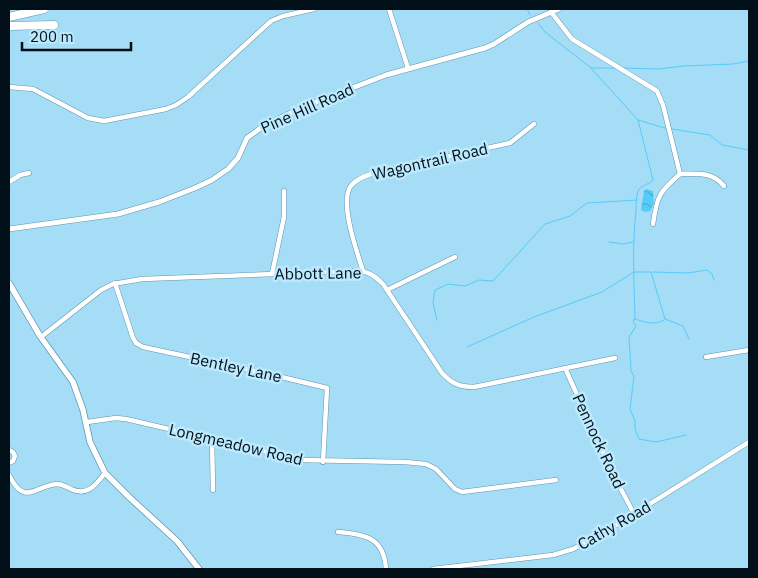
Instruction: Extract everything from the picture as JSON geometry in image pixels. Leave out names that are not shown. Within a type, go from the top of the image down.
[{"type":"highway","points":[[9,17],[44,9]]},
{"type":"highway","points":[[9,26],[54,25]]},
{"type":"main road","points":[[9,283],[40,337],[73,382],[86,422],[90,442],[105,472],[128,497],[174,537],[199,569]]},
{"type":"street","points":[[9,87],[33,89],[84,116],[98,120],[110,120],[162,110],[176,105],[188,97],[271,21],[283,16],[314,9]]},
{"type":"street","points":[[389,9],[408,68]]},
{"type":"street","name":"Pine Hill Road","points":[[9,229],[118,214],[159,202],[195,188],[212,180],[228,169],[238,158],[247,138],[265,125],[344,91],[408,68],[484,48],[494,44],[523,24],[560,9]]},
{"type":"street","points":[[551,12],[572,39],[657,91],[664,105],[680,174]]},
{"type":"street","name":"Wagontrail Road","points":[[363,271],[348,216],[348,194],[350,187],[356,181],[374,173],[510,143],[534,124]]},
{"type":"street","points":[[9,182],[29,173]]},
{"type":"street","points":[[653,224],[660,193],[664,187],[680,174],[708,175],[719,179],[724,186]]},
{"type":"street","points":[[272,274],[284,217],[284,191]]},
{"type":"street","points":[[387,290],[455,257]]},
{"type":"street","name":"Abbott Lane","points":[[40,337],[101,290],[115,283],[142,279],[363,271],[375,275],[442,373],[447,379],[458,386],[474,387],[615,358]]},
{"type":"street","name":"Bentley Lane","points":[[115,283],[133,338],[136,343],[143,347],[265,372],[327,388],[323,462]]},
{"type":"street","points":[[706,357],[749,350]]},
{"type":"street","name":"Pennock Road","points":[[565,368],[611,470],[634,514]]},
{"type":"street","name":"Longmeadow Road","points":[[86,422],[116,418],[126,419],[288,458],[323,462],[405,462],[426,464],[436,469],[455,489],[462,492],[556,480]]},
{"type":"street","points":[[212,439],[213,490]]},
{"type":"street","name":"Cathy Road","points":[[433,569],[468,567],[566,552],[600,535],[749,442]]},
{"type":"street","points":[[9,450],[13,452],[15,457],[9,463]]},
{"type":"street","points":[[9,475],[19,489],[30,493],[57,484],[77,491],[88,491],[94,487],[105,472]]},
{"type":"street","points":[[338,532],[364,535],[377,543],[382,551],[386,569]]},
{"type":"water","points":[[646,189],[653,191],[654,203],[650,211],[645,212],[641,210]]},
{"type":"waterway","points":[[527,9],[530,15]]},
{"type":"waterway","points":[[538,23],[545,32],[590,67],[638,120],[653,180],[638,191],[636,198],[634,251],[635,317],[633,322],[636,326],[629,337],[631,371],[634,376],[630,409],[639,439],[656,442],[686,435]]},
{"type":"waterway","points":[[623,68],[658,69],[733,64],[749,61]]},
{"type":"waterway","points":[[591,68],[617,68]]},
{"type":"waterway","points":[[638,120],[668,129]]},
{"type":"waterway","points":[[672,129],[710,135],[722,145],[749,150]]},
{"type":"waterway","points":[[437,320],[433,303],[435,290],[448,284],[465,286],[479,280],[493,281],[545,224],[570,216],[587,203],[637,200]]},
{"type":"waterway","points":[[609,242],[623,244],[633,242]]},
{"type":"waterway","points":[[653,272],[688,273],[707,270],[712,274],[714,280]]},
{"type":"waterway","points":[[467,347],[534,317],[602,292],[634,272],[651,272],[665,319],[683,326],[689,339]]},
{"type":"waterway","points":[[635,319],[654,323],[664,320]]}]
